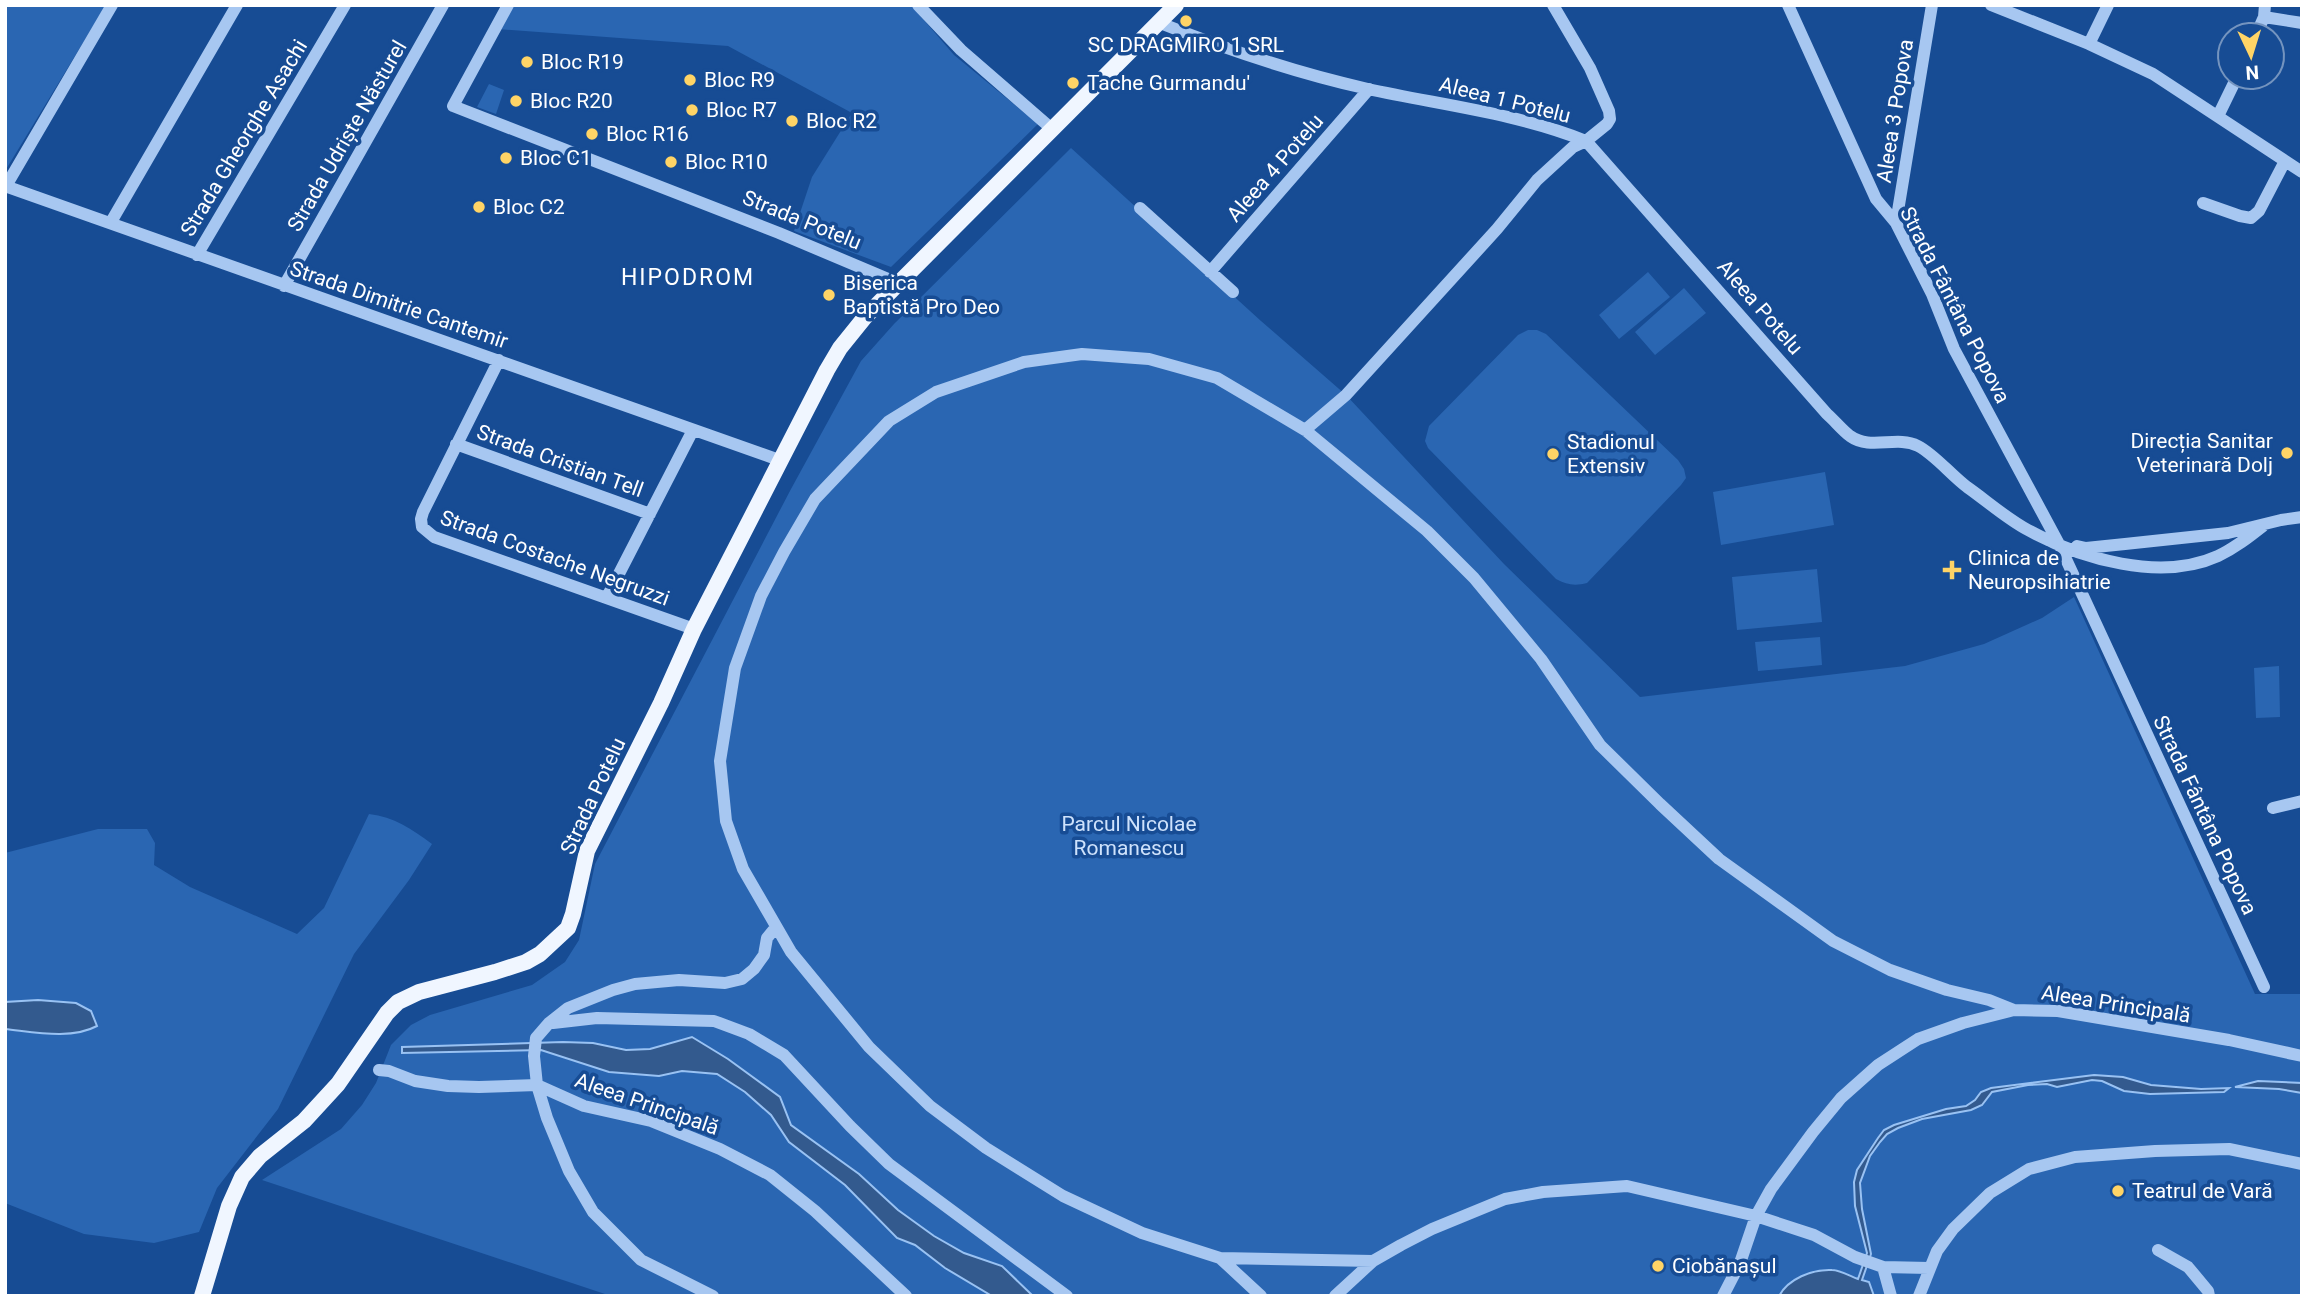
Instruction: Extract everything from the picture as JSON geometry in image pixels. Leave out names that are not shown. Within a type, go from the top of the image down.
[{"type":"main road","name":"Strada Potelu","points":[[202,1296],[237,1185],[260,1156],[304,1121],[338,1084],[387,1013],[398,1002],[419,992],[526,962],[540,954],[568,928],[587,851],[779,460],[840,348],[865,317],[1176,5]]},
{"type":"street","points":[[6,186],[112,5]]},
{"type":"street","points":[[111,222],[237,5]]},
{"type":"street","name":"Strada Gheorghe Asachi","points":[[197,255],[345,5]]},
{"type":"street","name":"Strada Udriște Năsturel","points":[[285,286],[443,5]]},
{"type":"street","name":"Strada Potelu","points":[[508,5],[453,106],[779,233],[900,284]]},
{"type":"street","points":[[918,5],[961,50],[1052,130]]},
{"type":"street","points":[[1553,5],[1590,68],[1609,111],[1610,119],[1607,124],[1586,141]]},
{"type":"street","name":"Strada Fântâna Popova","points":[[1788,5],[1876,199],[1896,223],[1933,294],[1954,349],[2059,544],[2264,987]]},
{"type":"street","name":"Aleea 3 Popova","points":[[1896,223],[1932,5]]},
{"type":"street","points":[[1991,5],[2090,44],[2153,74],[2302,172]]},
{"type":"street","points":[[2090,44],[2108,5]]},
{"type":"street","points":[[2264,11],[2302,23]]},
{"type":"street","name":"Aleea 1 Potelu","points":[[1160,23],[1219,47],[1287,69],[1548,126],[1586,141]]},
{"type":"street","name":"Aleea 4 Potelu","points":[[1210,272],[1369,89]]},
{"type":"street","points":[[2218,116],[2230,91]]},
{"type":"street","name":"Aleea 1 Potelu","points":[[1304,430],[1346,395],[1497,229],[1537,180],[1573,147],[1586,141]]},
{"type":"street","name":"Aleea Potelu","points":[[1586,141],[1827,414],[1851,437],[1869,443],[1902,440],[1920,446],[1956,479],[2027,530],[2059,544]]},
{"type":"street","points":[[2203,203],[2251,218],[2259,211],[2286,161]]},
{"type":"street","name":"Strada Dimitrie Cantemir","points":[[6,186],[779,460]]},
{"type":"street","points":[[1140,208],[1233,292]]},
{"type":"street","points":[[1373,1261],[1220,1258],[1131,1228],[1063,1196],[986,1148],[930,1106],[869,1047],[791,952],[743,869],[726,821],[720,761],[735,668],[761,596],[816,499],[888,421],[936,392],[1024,362],[1082,354],[1149,359],[1217,378],[1304,430],[1427,531],[1474,578],[1541,659],[1600,745],[1719,859],[1833,941],[1891,970],[2014,1010]]},
{"type":"street","name":"Strada Costache Negruzzi","points":[[499,360],[423,512],[422,527],[427,534],[694,629]]},
{"type":"street","points":[[607,597],[693,430]]},
{"type":"street","name":"Strada Cristian Tell","points":[[456,444],[650,514]]},
{"type":"street","points":[[2059,544],[2086,548],[2228,533],[2302,517]]},
{"type":"street","points":[[2059,544],[2109,561],[2157,568],[2185,565],[2216,557],[2243,542],[2263,526]]},
{"type":"street","points":[[2273,808],[2302,801]]},
{"type":"street","points":[[713,1296],[641,1260],[593,1212],[569,1171],[547,1118],[537,1085],[534,1056],[536,1038],[568,1008],[612,990],[635,984],[679,980],[725,983],[742,979],[764,956],[767,938],[776,927]]},
{"type":"street","name":"Aleea Principală","points":[[1723,1296],[1740,1263],[1756,1216],[1771,1189],[1834,1106],[1878,1065],[1918,1039],[2014,1010],[2058,1011],[2229,1040],[2302,1056]]},
{"type":"street","points":[[549,1023],[597,1018],[714,1021],[749,1034],[785,1055],[889,1164],[1067,1296]]},
{"type":"street","points":[[379,1070],[415,1081],[448,1086],[537,1085]]},
{"type":"street","name":"Aleea Principală","points":[[537,1085],[584,1106],[651,1121],[720,1149],[770,1175],[815,1211],[906,1296]]},
{"type":"street","points":[[1919,1296],[1937,1251],[1953,1229],[1990,1193],[2029,1169],[2075,1157],[2220,1149],[2302,1164]]},
{"type":"street","points":[[1335,1296],[1373,1261],[1432,1229],[1504,1199],[1543,1192],[1627,1186],[1756,1216],[1814,1235],[1855,1257],[1883,1268],[1929,1268]]},
{"type":"street","points":[[2158,1250],[2188,1267],[2208,1292],[2208,1296]]},
{"type":"street","points":[[1220,1258],[1261,1296]]},
{"type":"street","points":[[1883,1268],[1891,1296]]},
{"type":"green space","points":[[5,5],[106,5],[5,171]]},
{"type":"green space","points":[[511,5],[911,5],[954,55],[1038,124],[891,267],[794,231],[812,177],[852,113],[728,46],[498,29]]},
{"type":"green space","points":[[489,84],[504,90],[496,114],[477,107]]},
{"type":"green space","name":"Parcul Nicolae Romanescu","points":[[1071,148],[1346,395],[1504,564],[1640,697],[1905,666],[1984,644],[2042,618],[2074,597],[2255,994],[2302,994],[2302,1296],[611,1296],[262,1180],[341,1129],[362,1105],[376,1083],[391,1045],[411,1025],[430,1015],[532,985],[565,962],[579,940],[595,864],[861,361],[894,324]]},
{"type":"green space","points":[[1648,272],[1670,297],[1619,339],[1599,315]]},
{"type":"green space","points":[[1684,288],[1706,313],[1655,355],[1635,332]]},
{"type":"green space","name":"Stadionul Extensiv","points":[[1528,330],[1546,334],[1678,460],[1684,469],[1686,478],[1681,485],[1587,583],[1571,584],[1556,579],[1428,448],[1425,441],[1429,426],[1518,335]]},
{"type":"green space","points":[[1825,472],[1834,525],[1721,545],[1713,492]]},
{"type":"green space","points":[[1817,569],[1822,622],[1737,630],[1732,577]]},
{"type":"green space","points":[[1820,637],[1822,665],[1758,671],[1755,642]]},
{"type":"green space","points":[[2279,666],[2280,717],[2256,718],[2254,668]]},
{"type":"green space","points":[[369,814],[402,824],[432,844],[354,954],[278,1109],[217,1188],[199,1232],[154,1243],[84,1234],[5,1203],[5,853],[98,829],[147,829],[155,843],[154,865],[190,887],[297,934],[324,908]]},
{"type":"shaded area","points":[[38,1000],[76,1003],[91,1011],[97,1026],[64,1034],[5,1029],[5,1002]]},
{"type":"shaded area","points":[[692,1037],[728,1059],[780,1097],[791,1125],[859,1174],[898,1210],[934,1236],[964,1253],[1002,1266],[1033,1296],[992,1296],[945,1268],[915,1245],[897,1238],[845,1185],[789,1142],[771,1115],[745,1092],[717,1074],[682,1071],[659,1076],[609,1072],[541,1050],[402,1053],[402,1047],[563,1042],[593,1043],[626,1050],[650,1049]]},
{"type":"shaded area","points":[[2094,1075],[2123,1077],[2151,1085],[2229,1088],[2224,1092],[2150,1094],[2124,1091],[2102,1081],[2092,1080],[2057,1087],[2047,1084],[2028,1085],[1992,1092],[1982,1105],[1971,1110],[1922,1119],[1898,1128],[1887,1134],[1870,1156],[1860,1183],[1871,1254],[1862,1280],[1869,1282],[1874,1296],[1779,1296],[1794,1280],[1817,1271],[1835,1270],[1858,1279],[1867,1253],[1855,1206],[1854,1182],[1857,1170],[1884,1130],[1946,1109],[1966,1106],[1981,1092],[1991,1088]]},
{"type":"shaded area","points":[[2258,1081],[2302,1083],[2302,1093],[2235,1087]]},
{"type":"place","name":"SC DRAGMIRO 1 SRL","points":[[1186,21]]},
{"type":"place","name":"Bloc R19","points":[[527,62]]},
{"type":"place","name":"Bloc R9","points":[[690,80]]},
{"type":"place","name":"Tache Gurmandu'","points":[[1073,83]]},
{"type":"place","name":"Bloc R20","points":[[516,101]]},
{"type":"place","name":"Bloc R7","points":[[692,110]]},
{"type":"place","name":"Bloc R2","points":[[792,121]]},
{"type":"place","name":"Bloc R16","points":[[592,134]]},
{"type":"place","name":"Bloc C1","points":[[506,158]]},
{"type":"place","name":"Bloc R10","points":[[671,162]]},
{"type":"place","name":"Bloc C2","points":[[479,207]]},
{"type":"place","name":"Biserica Baptistă Pro Deo","points":[[829,295]]},
{"type":"place","name":"Direcția Sanitar Veterinară Dolj","points":[[2287,453]]},
{"type":"place","name":"Stadionul Extensiv","points":[[1553,454]]},
{"type":"place","name":"Clinica de Neuropsihiatrie","points":[[1952,570]]},
{"type":"place","name":"Teatrul de Vară","points":[[2118,1191]]},
{"type":"place","name":"Ciobănașul","points":[[1658,1266]]},
{"type":"district","name":"HIPODROM","points":[[688,277]]}]
